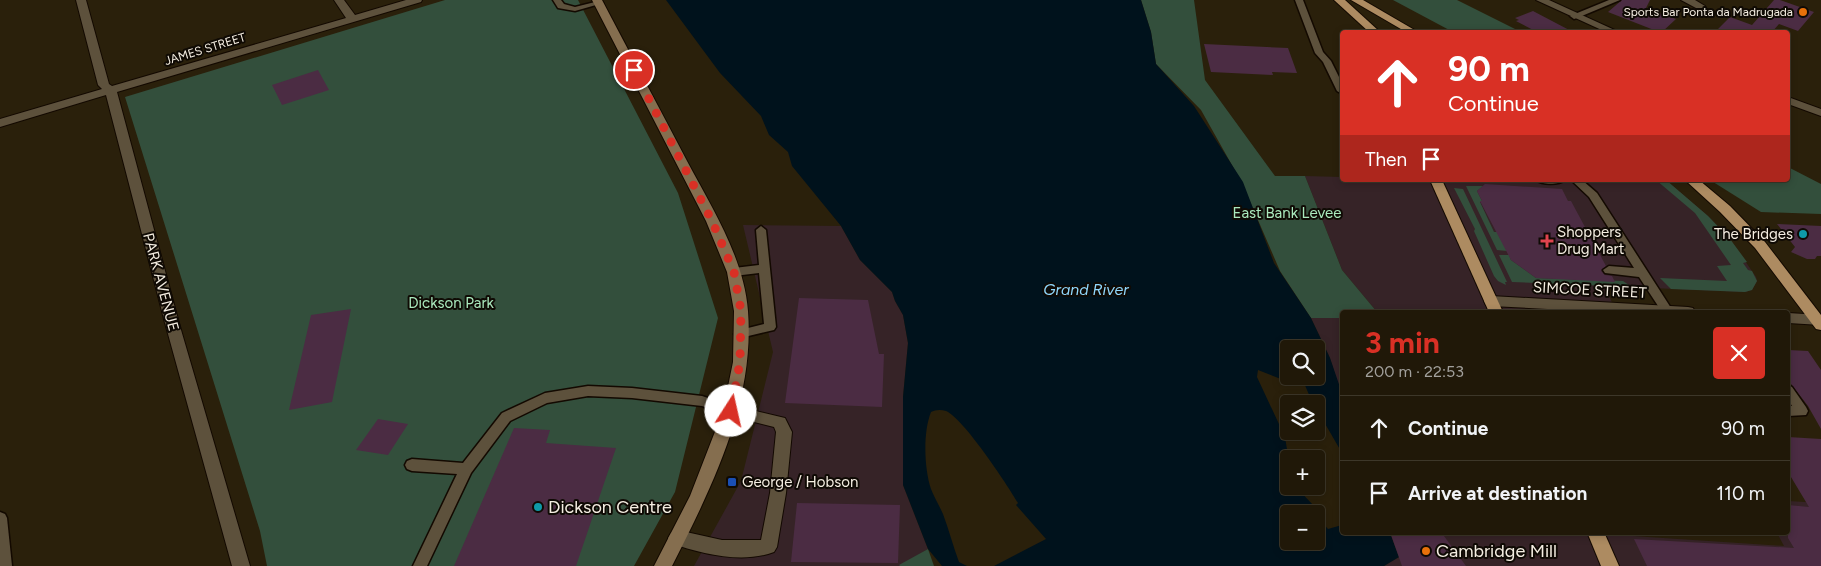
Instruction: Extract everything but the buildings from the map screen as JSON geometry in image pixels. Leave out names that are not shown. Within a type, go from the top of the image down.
[{"type":"main road","points":[[1339,0],[1373,30]]},
{"type":"main road","points":[[1356,0],[1409,30]]},
{"type":"main road","points":[[598,2],[712,221],[734,272],[741,311],[740,362],[731,411],[698,498],[663,566]]},
{"type":"main road","points":[[1437,182],[1494,307]]},
{"type":"main road","points":[[1694,182],[1725,209],[1760,245],[1820,322]]},
{"type":"main road","points":[[1596,535],[1610,566]]},
{"type":"street","name":"PARK AVENUE","points":[[81,0],[104,85],[111,91],[172,323],[241,566]]},
{"type":"street","points":[[339,0],[352,20]]},
{"type":"street","name":"JAMES STREET","points":[[0,123],[417,0]]},
{"type":"street","points":[[1541,0],[1609,30]]},
{"type":"street","points":[[1686,0],[1700,6]]},
{"type":"street","points":[[1790,101],[1819,108]]},
{"type":"street","name":"SIMCOE STREET","points":[[1494,307],[1624,310]]},
{"type":"street","points":[[1790,318],[1820,322]]},
{"type":"street","points":[[677,538],[715,548],[745,550],[768,548],[784,432],[779,422],[731,411]]},
{"type":"lane","points":[[557,0],[561,6],[576,9],[598,2]]},
{"type":"lane","points":[[1299,0],[1319,52],[1327,61],[1340,87]]},
{"type":"lane","points":[[1574,16],[1616,0]]},
{"type":"lane","points":[[1578,182],[1592,195],[1666,310]]},
{"type":"lane","points":[[740,334],[770,327],[761,230]]},
{"type":"lane","points":[[734,272],[765,268]]},
{"type":"lane","points":[[1609,270],[1642,273]]},
{"type":"lane","points":[[420,566],[466,469],[506,417],[545,398],[588,391],[632,393],[702,402],[731,411]]},
{"type":"lane","points":[[1790,393],[1802,411],[1790,410]]},
{"type":"lane","points":[[412,464],[466,469]]},
{"type":"lane","points":[[0,518],[4,566]]},
{"type":"shaded area","points":[[1305,176],[1340,177],[1340,182],[1668,182],[1708,216],[1730,239],[1757,281],[1752,290],[1745,292],[1605,286],[1615,310],[1375,310],[1342,270]]},
{"type":"shaded area","points":[[743,225],[841,226],[860,260],[892,292],[903,315],[908,343],[903,397],[903,485],[928,549],[900,566],[694,566],[741,481],[773,352]]},
{"type":"shaded area","points":[[1311,318],[1340,318],[1340,390],[1325,347],[1325,340],[1321,340]]},
{"type":"shaded area","points":[[1790,501],[1821,503],[1821,566],[1384,566],[1399,557],[1391,535],[1632,535],[1784,546],[1778,535],[1790,535]]},
{"type":"green space","name":"Dickson Park","points":[[445,0],[578,0],[678,193],[718,318],[675,492],[634,566],[267,566],[260,531],[125,97]]},
{"type":"green space","name":"East Bank Levee","points":[[1141,0],[1194,0],[1205,80],[1275,176],[1305,176],[1342,270],[1375,310],[1340,310],[1340,318],[1311,318],[1280,271],[1242,183],[1201,110],[1156,64],[1151,32]]},
{"type":"green space","points":[[1393,0],[1457,0],[1517,30],[1449,30]]},
{"type":"green space","points":[[1790,168],[1821,184],[1821,214],[1761,212],[1713,182],[1790,182]]},
{"type":"green space","points":[[1658,182],[1668,182],[1708,216],[1730,239],[1747,262],[1743,263],[1748,270],[1752,271],[1757,281],[1752,290],[1745,292],[1671,289],[1660,278],[1727,281],[1717,266],[1731,265],[1695,213]]},
{"type":"green space","points":[[1466,186],[1483,186],[1477,191],[1482,201],[1480,202],[1494,232],[1497,232],[1507,251],[1497,250]]},
{"type":"green space","points":[[1454,188],[1463,189],[1507,282],[1505,282],[1506,285],[1498,281],[1494,276],[1474,231],[1475,229]]},
{"type":"green space","points":[[1499,255],[1509,255],[1511,260],[1536,278],[1623,281],[1632,287],[1512,282]]},
{"type":"green space","points":[[928,549],[934,566],[899,565]]},
{"type":"water","name":"Grand River","points":[[666,0],[1141,0],[1151,32],[1156,64],[1194,106],[1243,182],[1274,263],[1311,318],[1321,340],[1280,340],[1280,379],[1258,370],[1257,377],[1280,426],[1280,440],[1285,440],[1287,450],[1280,450],[1280,495],[1304,495],[1313,505],[1280,505],[1280,550],[1325,550],[1325,526],[1328,529],[1340,526],[1340,535],[1391,535],[1399,557],[1384,566],[994,566],[1046,539],[1016,505],[1018,503],[995,467],[963,426],[954,416],[946,411],[936,410],[931,412],[928,420],[925,450],[927,471],[931,489],[943,514],[959,562],[967,566],[942,566],[928,549],[903,485],[903,397],[908,343],[903,315],[892,292],[860,260],[841,226],[792,166],[788,152],[769,135],[761,116],[720,73]]},
{"type":"water","name":"Grand River","points":[[1325,347],[1340,387],[1340,450],[1325,424],[1325,395],[1309,395],[1305,385],[1325,385]]},
{"type":"place","name":"Sports Bar Ponta da Madrugada","points":[[1803,12]]},
{"type":"place","name":"The Bridges","points":[[1803,234]]},
{"type":"place","name":"Shoppers Drug Mart","points":[[1547,241]]},
{"type":"place","name":"George / Hobson","points":[[732,482]]},
{"type":"place","name":"Dickson Centre","points":[[538,507]]},
{"type":"place","name":"Cambridge Mill","points":[[1426,551]]},
{"type":"route","points":[[634,70],[712,221],[734,272],[741,311],[740,362],[731,411]]}]
